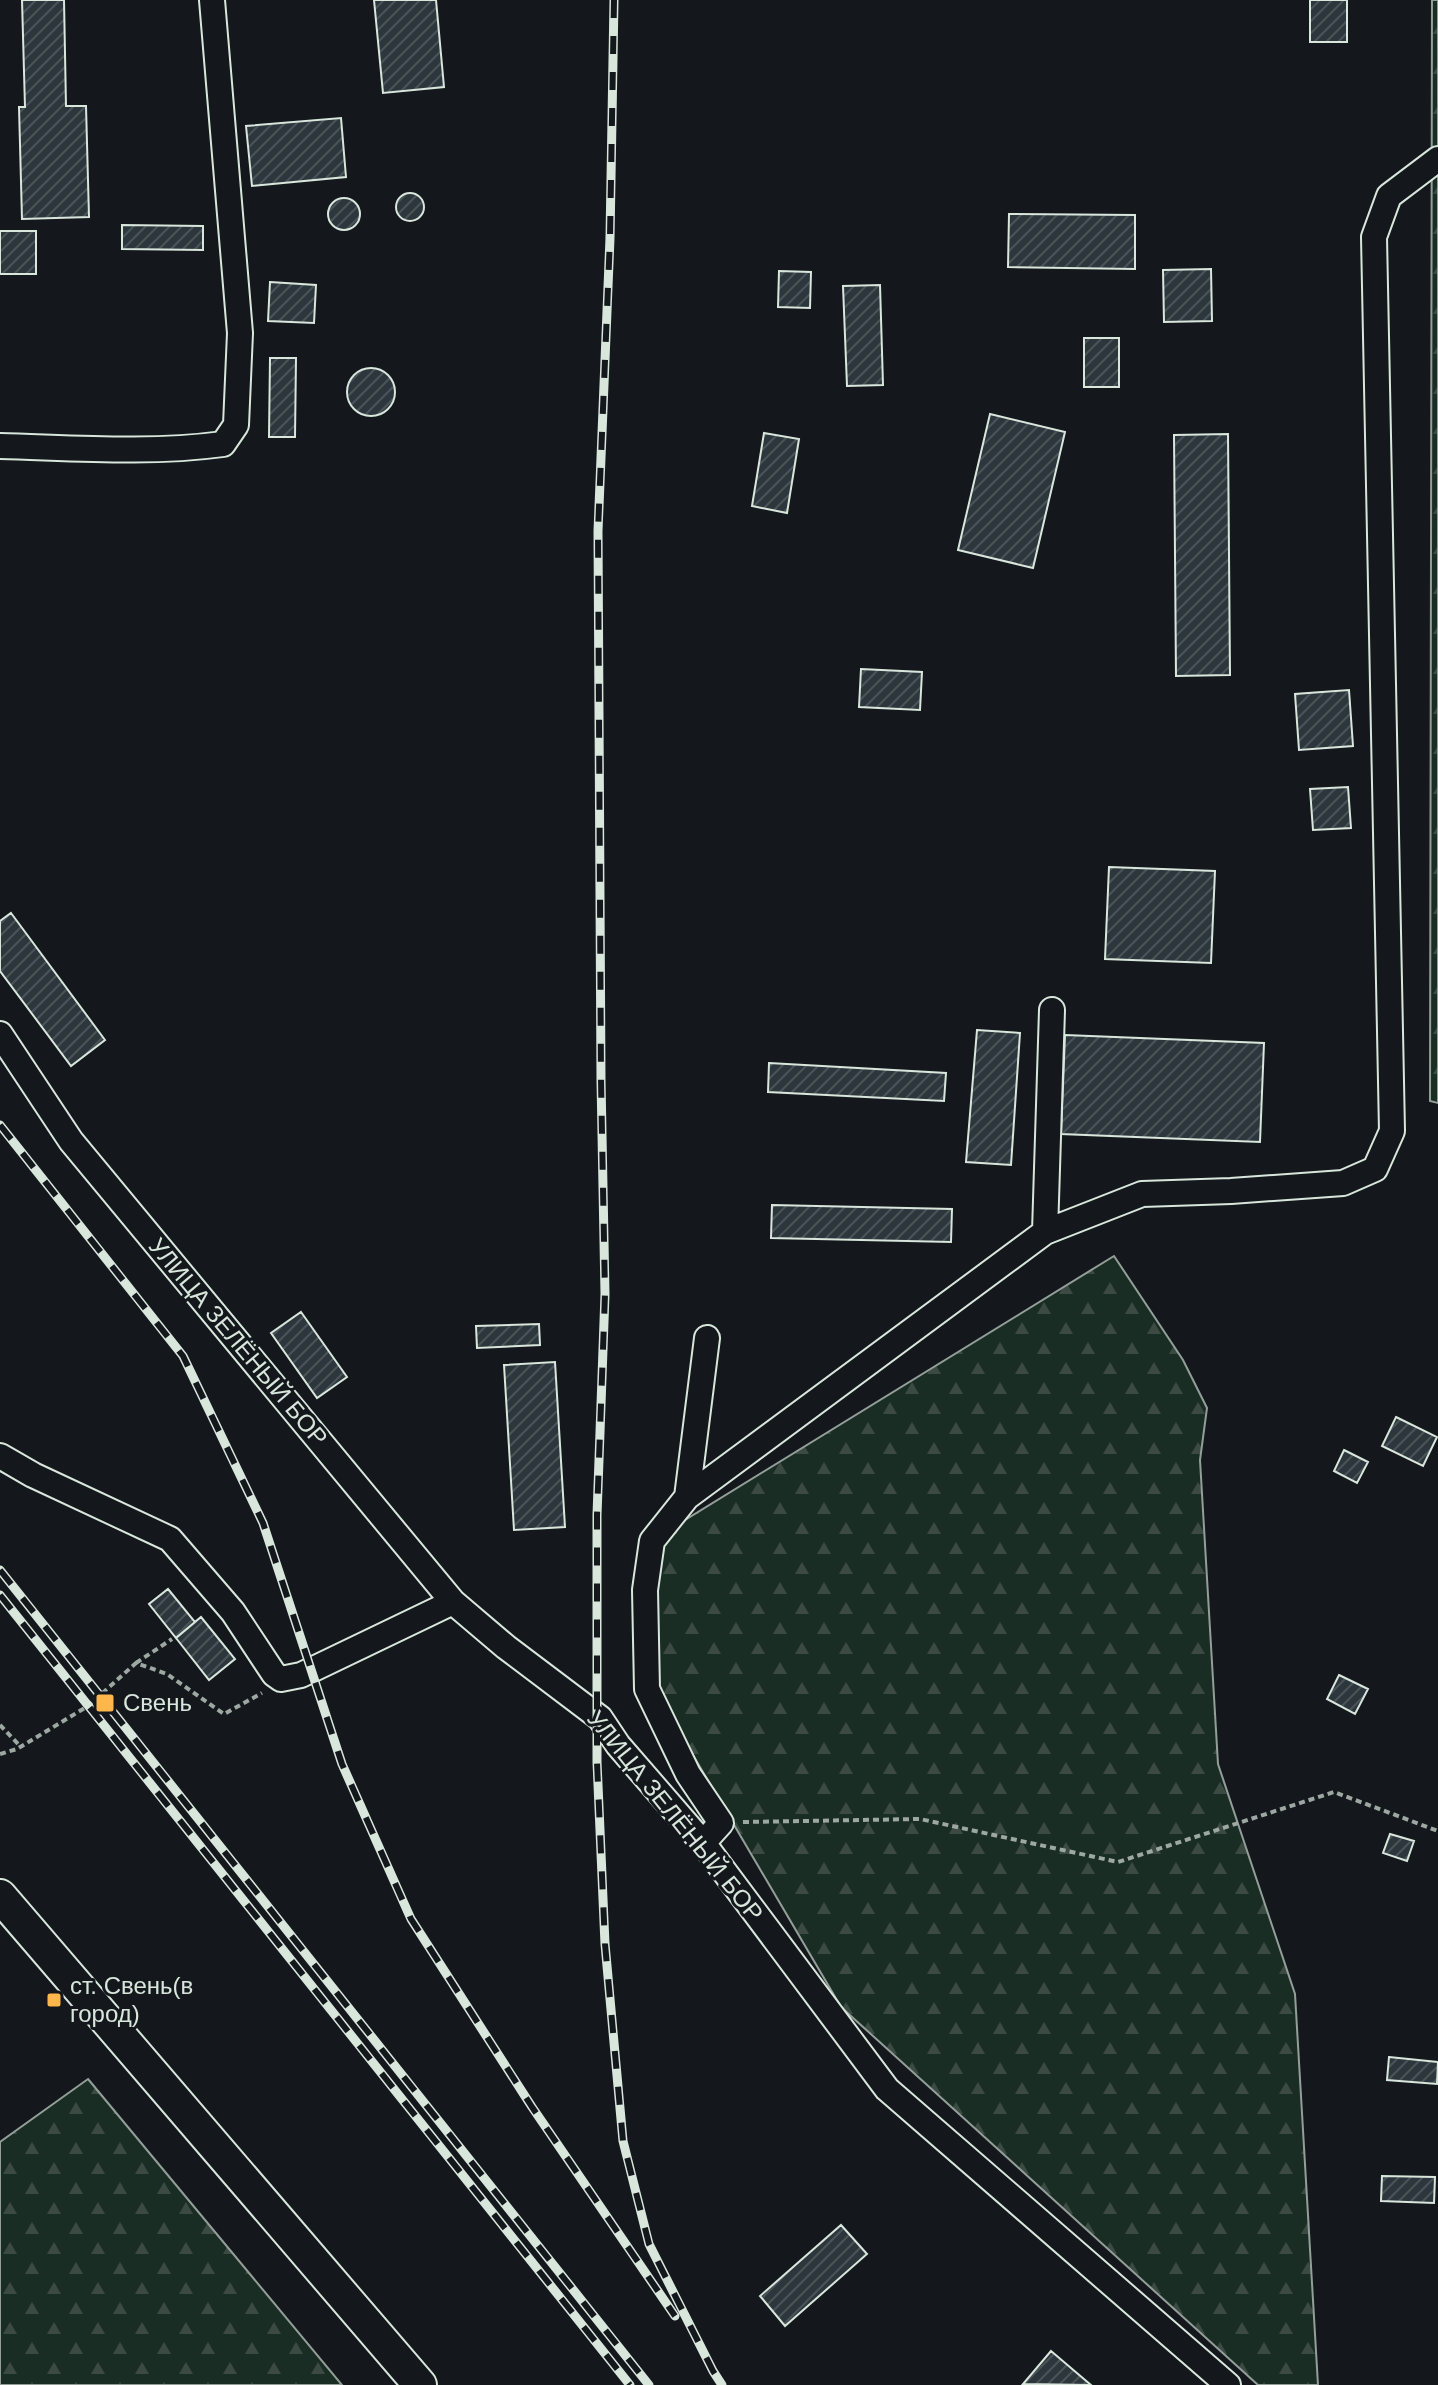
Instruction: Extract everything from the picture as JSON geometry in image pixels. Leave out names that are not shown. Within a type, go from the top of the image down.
[{"type":"main road","points":[[0,1896],[420,2385]]},
{"type":"street","points":[[0,446],[147,450],[223,444],[236,425],[240,333],[212,0]]},
{"type":"street","points":[[703,1843],[721,1823],[688,1774],[647,1689],[645,1590],[652,1541],[687,1497],[1045,1232],[1142,1194],[1343,1183],[1375,1169],[1392,1131],[1374,237],[1389,196],[1438,159]]},
{"type":"street","points":[[1045,1232],[1052,1010]]},
{"type":"street","name":"УЛИЦА ЗЕЛЁНЫЙ БОР","points":[[0,1034],[71,1141],[453,1602],[506,1647],[600,1718],[618,1745],[703,1843],[887,2089],[1228,2385]]},
{"type":"street","points":[[687,1497],[707,1338]]},
{"type":"street","points":[[0,1456],[33,1475],[170,1539],[233,1612],[274,1674],[281,1679],[289,1679],[453,1602]]},
{"type":"path","points":[[0,1754],[21,1747],[88,1706],[136,1663],[172,1639]]},
{"type":"path","points":[[136,1663],[167,1674],[224,1714],[289,1679]]},
{"type":"path","points":[[0,1725],[21,1747]]},
{"type":"path","points":[[721,1823],[920,1819],[1118,1862],[1334,1792],[1438,1831]]},
{"type":"green space","points":[[1432,0],[1438,0],[1438,1103],[1430,1101]]},
{"type":"green space","points":[[1114,1256],[1183,1360],[1207,1408],[1200,1460],[1218,1764],[1295,1994],[1318,2385],[1258,2385],[841,2007],[653,1687],[659,1536]]},
{"type":"green space","points":[[88,2079],[342,2385],[0,2385],[0,2142]]},
{"type":"building","points":[[22,0],[64,0],[66,106],[86,106],[89,217],[22,219],[19,107],[25,107]]},
{"type":"building","points":[[374,0],[436,0],[444,87],[383,93]]},
{"type":"building","points":[[1310,0],[1347,0],[1347,42],[1310,42]]},
{"type":"building","points":[[341,118],[346,177],[252,186],[246,126]]},
{"type":"building","points":[[410,193],[420,197],[424,207],[420,217],[410,221],[400,217],[396,207],[400,197]]},
{"type":"building","points":[[344,198],[355,203],[360,214],[355,225],[344,230],[333,225],[328,214],[333,203]]},
{"type":"building","points":[[1009,214],[1135,215],[1135,269],[1008,267]]},
{"type":"building","points":[[122,225],[203,226],[203,250],[122,249]]},
{"type":"building","points":[[0,231],[36,231],[36,274],[0,274]]},
{"type":"building","points":[[1211,269],[1212,321],[1164,322],[1163,270]]},
{"type":"building","points":[[779,271],[811,272],[810,308],[778,307]]},
{"type":"building","points":[[270,282],[316,285],[314,323],[268,321]]},
{"type":"building","points":[[880,285],[883,385],[847,386],[843,286]]},
{"type":"building","points":[[1084,338],[1119,338],[1119,387],[1084,387]]},
{"type":"building","points":[[270,358],[296,358],[295,437],[269,437]]},
{"type":"building","points":[[371,368],[388,375],[395,392],[388,409],[371,416],[354,409],[347,392],[354,375]]},
{"type":"building","points":[[990,414],[1065,432],[1033,568],[958,550]]},
{"type":"building","points":[[764,433],[799,439],[787,513],[752,506]]},
{"type":"building","points":[[1228,434],[1230,675],[1176,676],[1174,435]]},
{"type":"building","points":[[861,669],[922,672],[920,710],[859,707]]},
{"type":"building","points":[[1349,690],[1353,746],[1299,750],[1295,694]]},
{"type":"building","points":[[1348,787],[1351,828],[1313,830],[1310,789]]},
{"type":"building","points":[[1109,867],[1215,871],[1211,963],[1105,959]]},
{"type":"building","points":[[11,913],[105,1040],[71,1066],[0,971],[0,921]]},
{"type":"building","points":[[977,1030],[1020,1033],[1011,1165],[966,1162]]},
{"type":"building","points":[[1065,1035],[1264,1043],[1260,1142],[1061,1134]]},
{"type":"building","points":[[769,1063],[946,1073],[944,1101],[768,1092]]},
{"type":"building","points":[[772,1205],[952,1209],[951,1242],[771,1238]]},
{"type":"building","points":[[301,1312],[347,1377],[317,1398],[271,1333]]},
{"type":"building","points":[[539,1324],[540,1345],[477,1348],[476,1326]]},
{"type":"building","points":[[555,1362],[565,1527],[514,1530],[504,1365]]},
{"type":"building","points":[[1396,1417],[1437,1437],[1423,1466],[1382,1446]]},
{"type":"building","points":[[1344,1450],[1368,1462],[1357,1483],[1334,1471]]},
{"type":"building","points":[[168,1589],[195,1622],[176,1638],[149,1604]]},
{"type":"building","points":[[201,1617],[235,1659],[209,1680],[176,1638]]},
{"type":"building","points":[[1339,1675],[1368,1689],[1355,1714],[1327,1699]]},
{"type":"building","points":[[1390,1834],[1414,1841],[1407,1861],[1383,1853]]},
{"type":"building","points":[[1389,2057],[1438,2062],[1437,2084],[1387,2080]]},
{"type":"building","points":[[1382,2176],[1435,2177],[1434,2203],[1381,2201]]},
{"type":"building","points":[[841,2225],[867,2254],[785,2326],[760,2296]]},
{"type":"building","points":[[1051,2351],[1091,2385],[1023,2384]]},
{"type":"railway","points":[[614,0],[610,238],[598,531],[605,1294],[597,1515],[597,1762],[605,1944],[623,2141],[649,2244],[722,2385]]},
{"type":"railway","points":[[0,1125],[183,1356],[263,1523],[342,1764],[411,1919],[532,2107],[675,2316]]},
{"type":"railway","points":[[0,1570],[649,2385]]},
{"type":"railway","points":[[0,1595],[630,2385]]},
{"type":"place","name":"Свень","points":[[105,1703]]},
{"type":"place","name":"ст. Свень(в город)","points":[[54,2000]]}]
